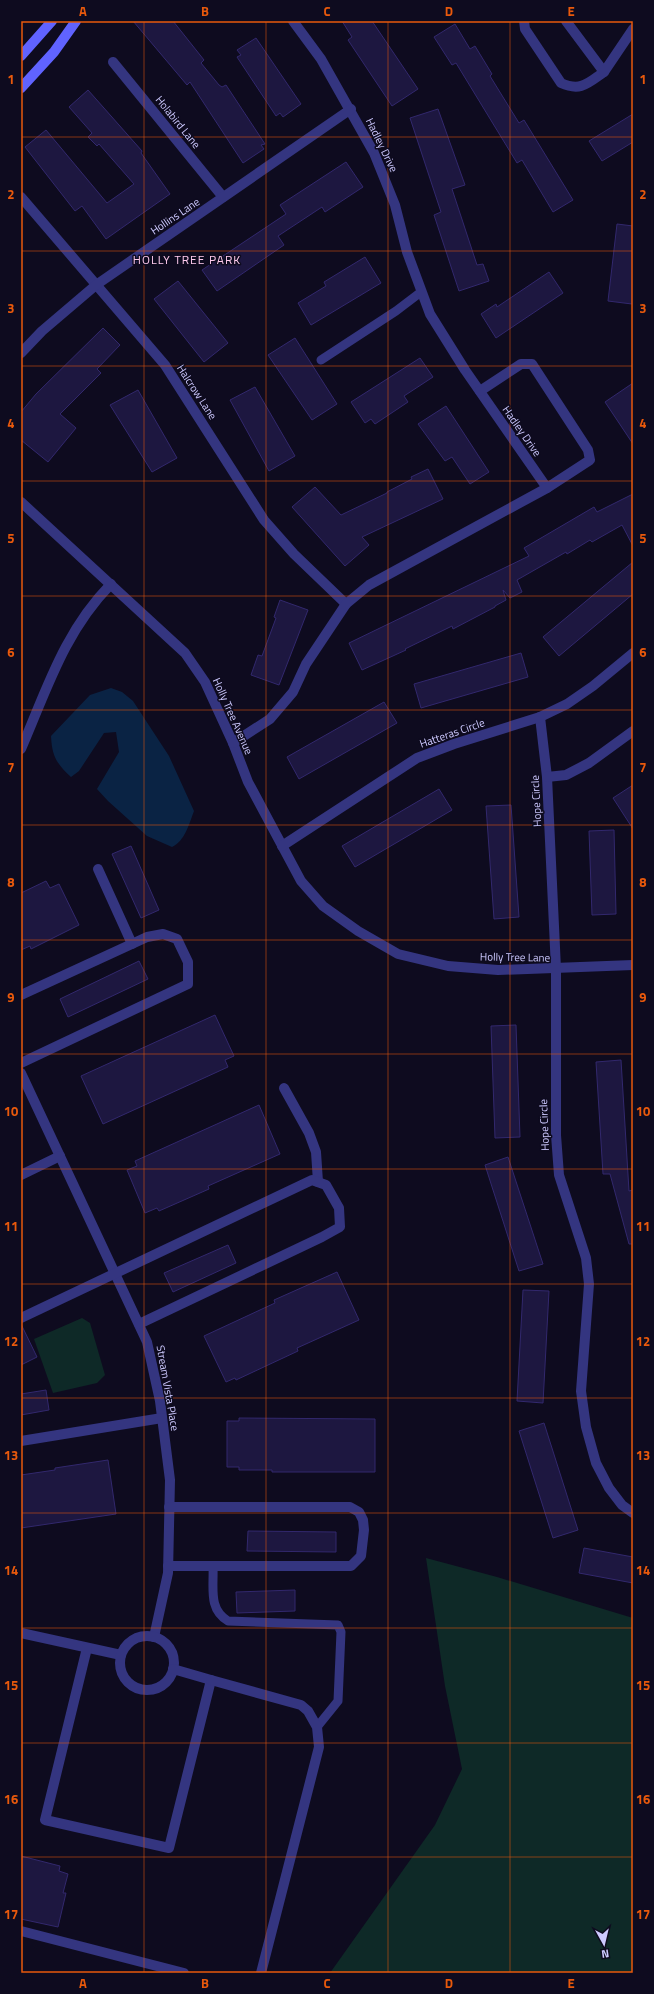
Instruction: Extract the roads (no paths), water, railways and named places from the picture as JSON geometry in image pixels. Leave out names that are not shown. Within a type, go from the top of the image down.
[{"type":"main road","points":[[21,56],[52,21]]},
{"type":"main road","points":[[21,88],[54,52],[76,21]]},
{"type":"street","name":"Hadley Drive","points":[[293,21],[321,59],[351,109],[374,153],[395,204],[407,252],[430,314],[480,391],[547,488]]},
{"type":"street","points":[[524,21],[525,30],[561,83],[571,88],[583,86],[604,72],[633,29]]},
{"type":"street","points":[[566,21],[604,72]]},
{"type":"street","name":"Holabird Lane","points":[[113,62],[223,197]]},
{"type":"street","name":"Hollins Lane","points":[[21,353],[42,331],[96,285],[351,109]]},
{"type":"street","name":"Halcrow Lane","points":[[21,197],[165,366],[264,520],[294,554],[346,604]]},
{"type":"street","points":[[233,743],[270,719],[293,692],[306,664],[346,604],[369,585],[412,560],[547,488],[590,460],[588,450],[532,364],[521,364],[480,391]]},
{"type":"street","name":"Holly Tree Avenue","points":[[21,502],[185,653],[205,682],[233,743],[248,782],[301,881],[323,906],[358,931],[398,954]]},
{"type":"street","points":[[21,749],[64,646],[89,608],[110,584]]},
{"type":"street","name":"Hatteras Circle","points":[[282,846],[417,758],[454,744],[540,717],[567,704],[593,686],[633,653]]},
{"type":"street","name":"Hope Circle","points":[[540,717],[547,776],[556,969],[555,1113],[558,1175],[586,1258],[589,1284],[581,1391],[586,1427],[596,1463],[609,1488],[622,1505],[633,1513]]},
{"type":"street","points":[[547,776],[566,775],[590,764],[633,731]]},
{"type":"street","points":[[98,869],[132,944]]},
{"type":"street","points":[[21,995],[147,937],[163,934],[177,939],[188,962],[188,984],[21,1063]]},
{"type":"street","name":"Holly Tree Lane","points":[[398,954],[448,966],[498,970],[633,965]]},
{"type":"street","name":"Stream Vista Place","points":[[21,1072],[147,1342],[162,1418],[170,1480],[168,1574],[154,1637]]},
{"type":"street","points":[[284,1088],[309,1133],[316,1152],[318,1182]]},
{"type":"street","points":[[21,1175],[60,1156]]},
{"type":"street","points":[[21,1318],[312,1180],[326,1185],[339,1208],[340,1227],[322,1238],[139,1324]]},
{"type":"street","points":[[21,1441],[162,1418]]},
{"type":"street","points":[[168,1566],[351,1566],[361,1556],[364,1543],[363,1520],[359,1512],[350,1507],[169,1507]]},
{"type":"street","points":[[21,1633],[121,1655]]},
{"type":"street","points":[[146,1636],[154,1637],[162,1641],[171,1653],[173,1669],[167,1680],[157,1688],[148,1690],[140,1689],[129,1682],[121,1672],[121,1655],[124,1649],[133,1640],[146,1636]]},
{"type":"street","points":[[87,1648],[46,1820],[48,1821],[169,1848],[211,1680]]},
{"type":"street","points":[[173,1669],[301,1705],[308,1712],[317,1727],[320,1746],[261,1973]]},
{"type":"street","points":[[21,1931],[184,1973]]},
{"type":"lane","points":[[321,360],[396,311],[421,292]]},
{"type":"lane","points":[[213,1566],[214,1604],[219,1616],[228,1621],[338,1625],[341,1632],[338,1701],[317,1727]]},
{"type":"water","points":[[111,688],[122,692],[133,701],[169,756],[194,811],[188,827],[180,841],[172,847],[147,836],[108,801],[97,789],[119,752],[116,732],[104,733],[79,771],[71,777],[58,763],[52,749],[51,736],[90,695]]},
{"type":"district","name":"HOLLY TREE PARK","points":[[187,259]]}]
